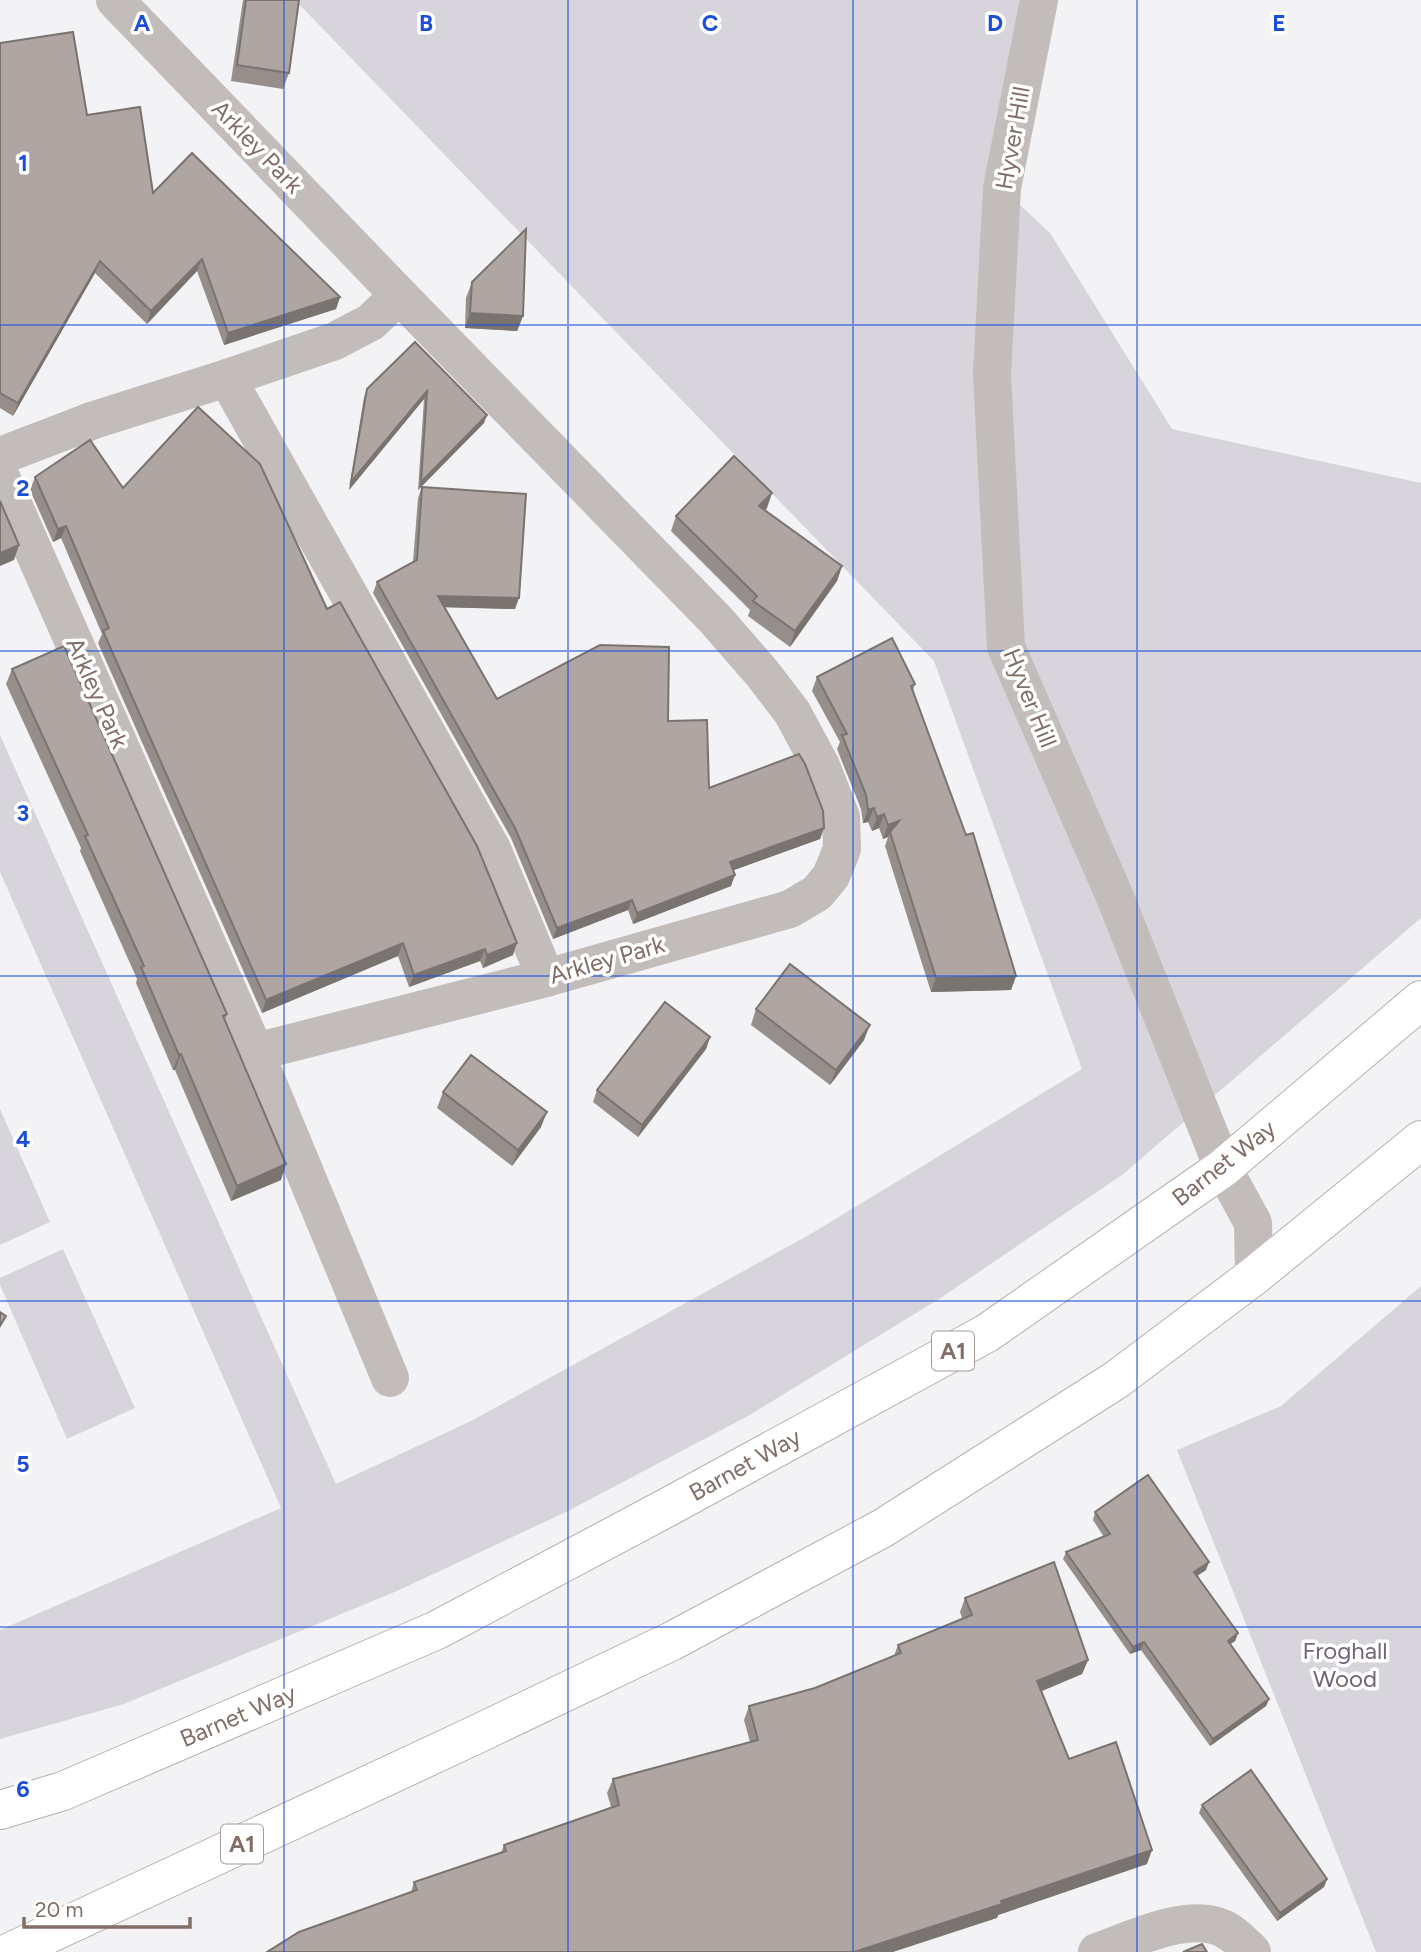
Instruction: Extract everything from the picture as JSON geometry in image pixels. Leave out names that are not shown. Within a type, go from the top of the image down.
[{"type":"highway","name":"Barnet Way","points":[[0,1810],[63,1791],[437,1630],[987,1333],[1223,1168],[1421,1000]]},
{"type":"highway","name":"A1","points":[[10,1952],[672,1641],[883,1528],[1116,1380],[1254,1276],[1421,1140]]},
{"type":"street","name":"Arkley Park","points":[[0,475],[255,1052],[546,978],[790,909],[817,893],[831,876],[842,849],[841,817],[816,755],[792,712],[762,673],[715,619],[115,0]]},
{"type":"street","name":"Hyver Hill","points":[[1039,0],[1002,188],[992,374],[1006,647],[1115,897],[1223,1168],[1253,1223],[1254,1276]]},
{"type":"street","points":[[0,456],[94,420],[227,379],[335,341],[371,322],[399,295]]},
{"type":"street","points":[[227,379],[492,849],[546,978]]},
{"type":"street","points":[[255,1052],[390,1378]]},
{"type":"street","points":[[1097,1952],[1175,1924],[1198,1922],[1223,1928],[1252,1952]]},
{"type":"green space","points":[[295,0],[1039,0],[1002,188],[1050,233],[1172,429],[1421,483],[1421,918],[1122,1175],[939,1299],[748,1416],[568,1511],[397,1591],[124,1704],[0,1739],[0,1630],[281,1508],[0,872],[0,735],[336,1484],[471,1421],[809,1235],[1082,1069],[934,661]]},
{"type":"green space","points":[[0,1109],[50,1222],[0,1245]]},
{"type":"green space","points":[[63,1249],[135,1408],[67,1439],[0,1285],[0,1278]]},
{"type":"green space","name":"Froghall Wood","points":[[1421,1286],[1421,1952],[1376,1952],[1177,1450],[1281,1406]]},
{"type":"building","points":[[246,0],[299,0],[289,73],[237,65]]},
{"type":"building","points":[[73,32],[87,115],[140,107],[153,193],[192,153],[340,297],[228,333],[202,259],[151,311],[100,261],[18,403],[0,393],[0,43]]},
{"type":"building","points":[[526,229],[523,316],[470,313],[472,282]]},
{"type":"building","points":[[415,342],[487,415],[421,482],[427,391],[351,482],[367,389]]},
{"type":"building","points":[[198,407],[260,464],[327,609],[340,602],[477,846],[517,943],[487,955],[485,949],[414,975],[403,943],[266,1000],[103,631],[109,628],[66,526],[58,529],[35,477],[90,440],[123,488]]},
{"type":"building","points":[[734,456],[772,493],[759,506],[842,566],[795,631],[753,601],[757,596],[676,516]]},
{"type":"building","points":[[422,487],[526,494],[519,598],[438,596],[497,699],[600,645],[669,647],[668,721],[707,720],[709,788],[799,754],[823,811],[824,828],[730,862],[735,875],[637,913],[632,900],[557,928],[515,828],[377,582],[417,560]]},
{"type":"building","points":[[0,501],[19,545],[0,553]]},
{"type":"building","points":[[892,638],[915,684],[911,686],[966,835],[973,833],[1016,976],[936,978],[890,832],[899,821],[888,825],[884,814],[877,817],[874,808],[868,810],[866,795],[842,735],[847,734],[817,677]]},
{"type":"building","points":[[64,646],[227,1014],[223,1016],[286,1164],[237,1186],[141,967],[144,966],[85,836],[88,835],[12,669]]},
{"type":"building","points":[[790,964],[870,1025],[836,1070],[756,1009]]},
{"type":"building","points":[[665,1002],[710,1037],[642,1125],[597,1090]]},
{"type":"building","points":[[471,1055],[547,1112],[518,1150],[443,1092]]},
{"type":"building","points":[[0,1312],[6,1316],[0,1326]]},
{"type":"building","points":[[1148,1475],[1209,1562],[1194,1572],[1238,1633],[1228,1641],[1269,1699],[1213,1739],[1144,1642],[1133,1647],[1066,1552],[1110,1534],[1095,1512]]},
{"type":"building","points":[[1054,1562],[1088,1660],[1037,1681],[1069,1759],[1116,1742],[1152,1850],[1001,1901],[1002,1904],[854,1952],[267,1952],[299,1932],[417,1890],[414,1882],[506,1851],[504,1845],[619,1805],[613,1779],[758,1740],[749,1706],[815,1688],[901,1653],[898,1645],[972,1615],[965,1598]]},
{"type":"building","points":[[1251,1770],[1327,1879],[1280,1913],[1202,1805]]},
{"type":"building","points":[[1202,1944],[1207,1952],[1183,1952]]}]
